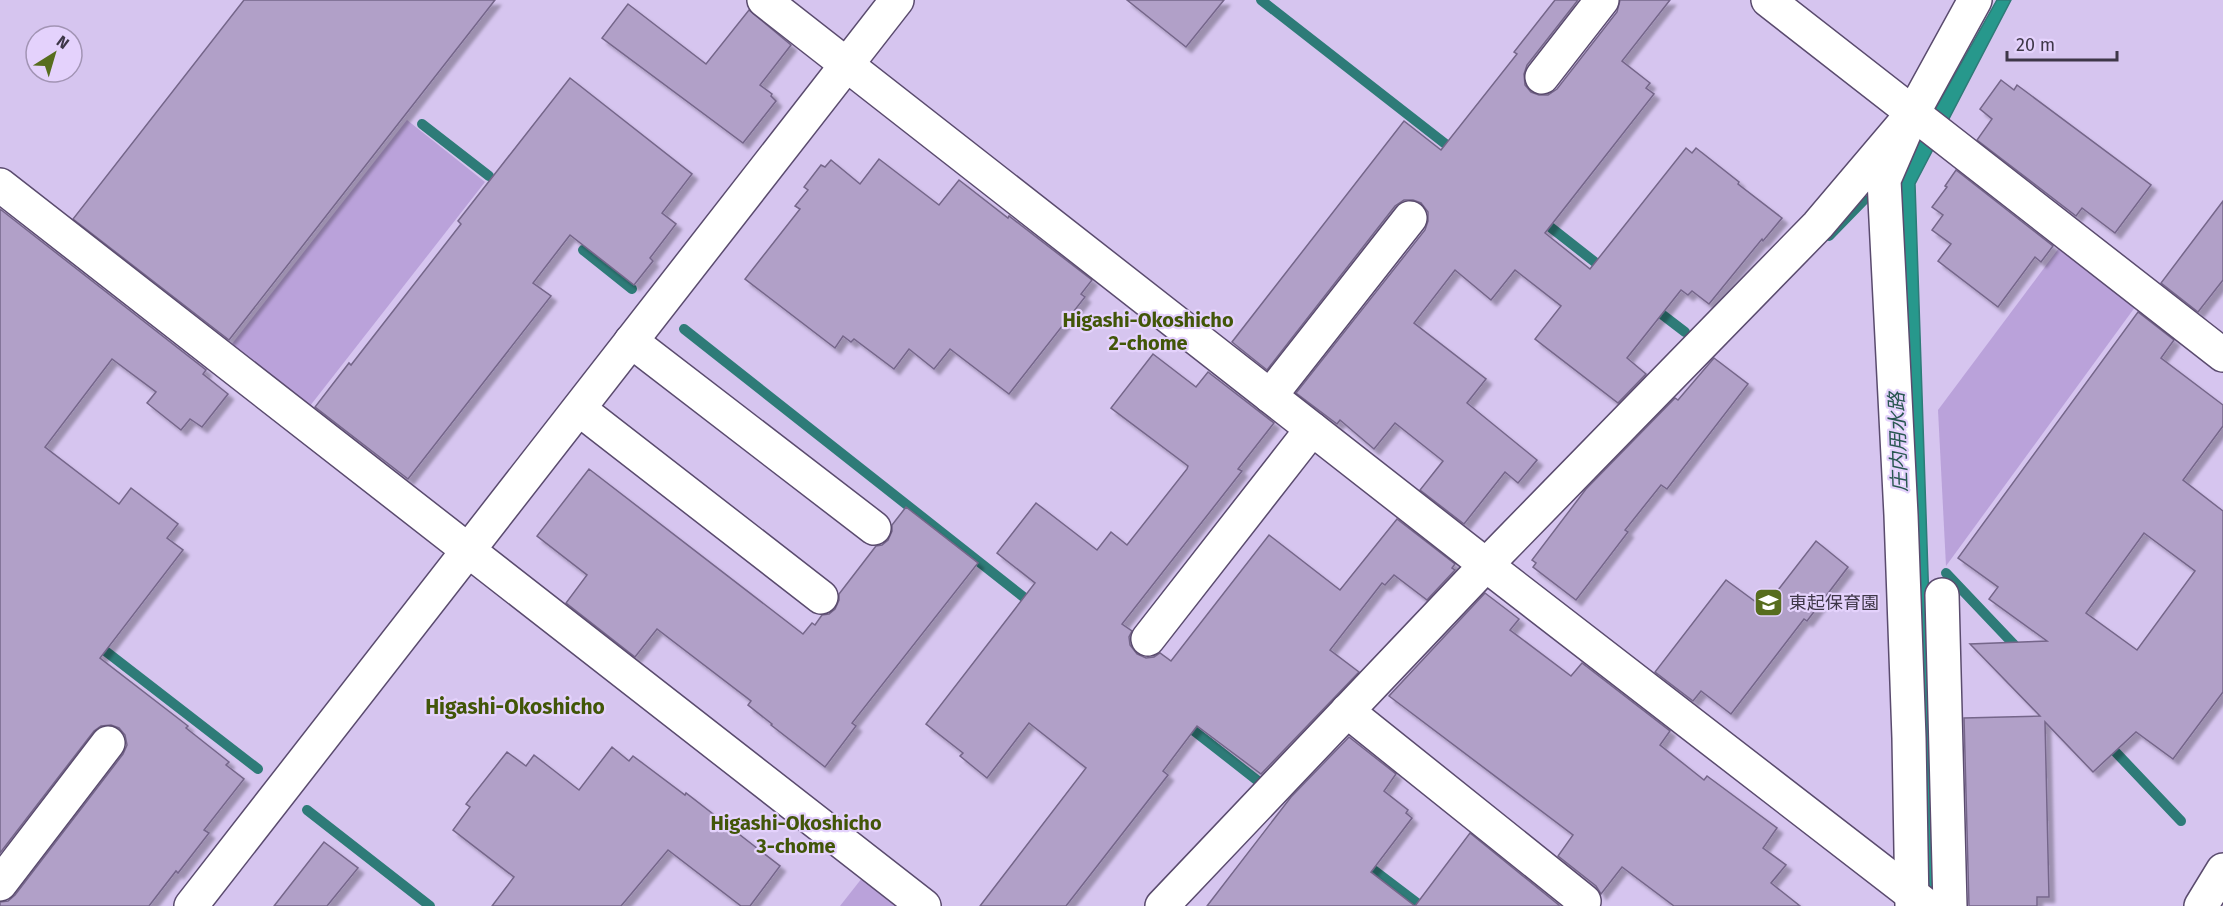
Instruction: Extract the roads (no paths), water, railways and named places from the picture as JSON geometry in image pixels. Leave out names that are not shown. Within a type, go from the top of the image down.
[{"type":"street","points":[[764,0],[1486,565],[1924,902]]},
{"type":"street","points":[[191,906],[897,0]]},
{"type":"street","points":[[1542,78],[1602,0]]},
{"type":"street","points":[[1768,0],[2223,355]]},
{"type":"street","points":[[1924,902],[1909,738],[1884,180],[1918,117],[1975,0]]},
{"type":"street","points":[[1162,906],[1486,565],[1818,225],[1918,117]]},
{"type":"street","points":[[0,185],[924,906]]},
{"type":"street","points":[[1270,396],[1410,218]]},
{"type":"street","points":[[632,341],[874,528]]},
{"type":"street","points":[[579,409],[821,597]]},
{"type":"street","points":[[1148,639],[1312,429]]},
{"type":"street","points":[[1924,902],[1942,594]]},
{"type":"street","points":[[1347,711],[1584,901],[1580,906]]},
{"type":"street","points":[[0,884],[108,743]]},
{"type":"street","points":[[2201,906],[2223,870]]},
{"type":"waterway","points":[[1261,0],[1457,153]]},
{"type":"waterway","points":[[422,124],[489,176]]},
{"type":"waterway","points":[[1829,236],[1864,200]]},
{"type":"waterway","points":[[1540,219],[1605,270]]},
{"type":"waterway","points":[[583,250],[632,289]]},
{"type":"waterway","points":[[1651,306],[1685,332]]},
{"type":"waterway","points":[[684,329],[1035,606]]},
{"type":"waterway","points":[[1946,573],[2022,653]]},
{"type":"waterway","points":[[95,643],[258,769]]},
{"type":"waterway","points":[[1184,723],[1258,781]]},
{"type":"waterway","points":[[2107,743],[2181,821]]},
{"type":"waterway","points":[[307,810],[430,906]]},
{"type":"waterway","points":[[1363,862],[1421,906]]},
{"type":"place","name":"東起保育園","points":[[1768,603]]},
{"type":"district","name":"Higashi-Okoshicho 2-chome","points":[[1148,332]]},
{"type":"district","name":"Higashi-Okoshicho","points":[[515,707]]},
{"type":"district","name":"Higashi-Okoshicho 3-chome","points":[[796,834]]},
{"type":"water label","name":"庄内用水路","points":[[1898,442]]}]
